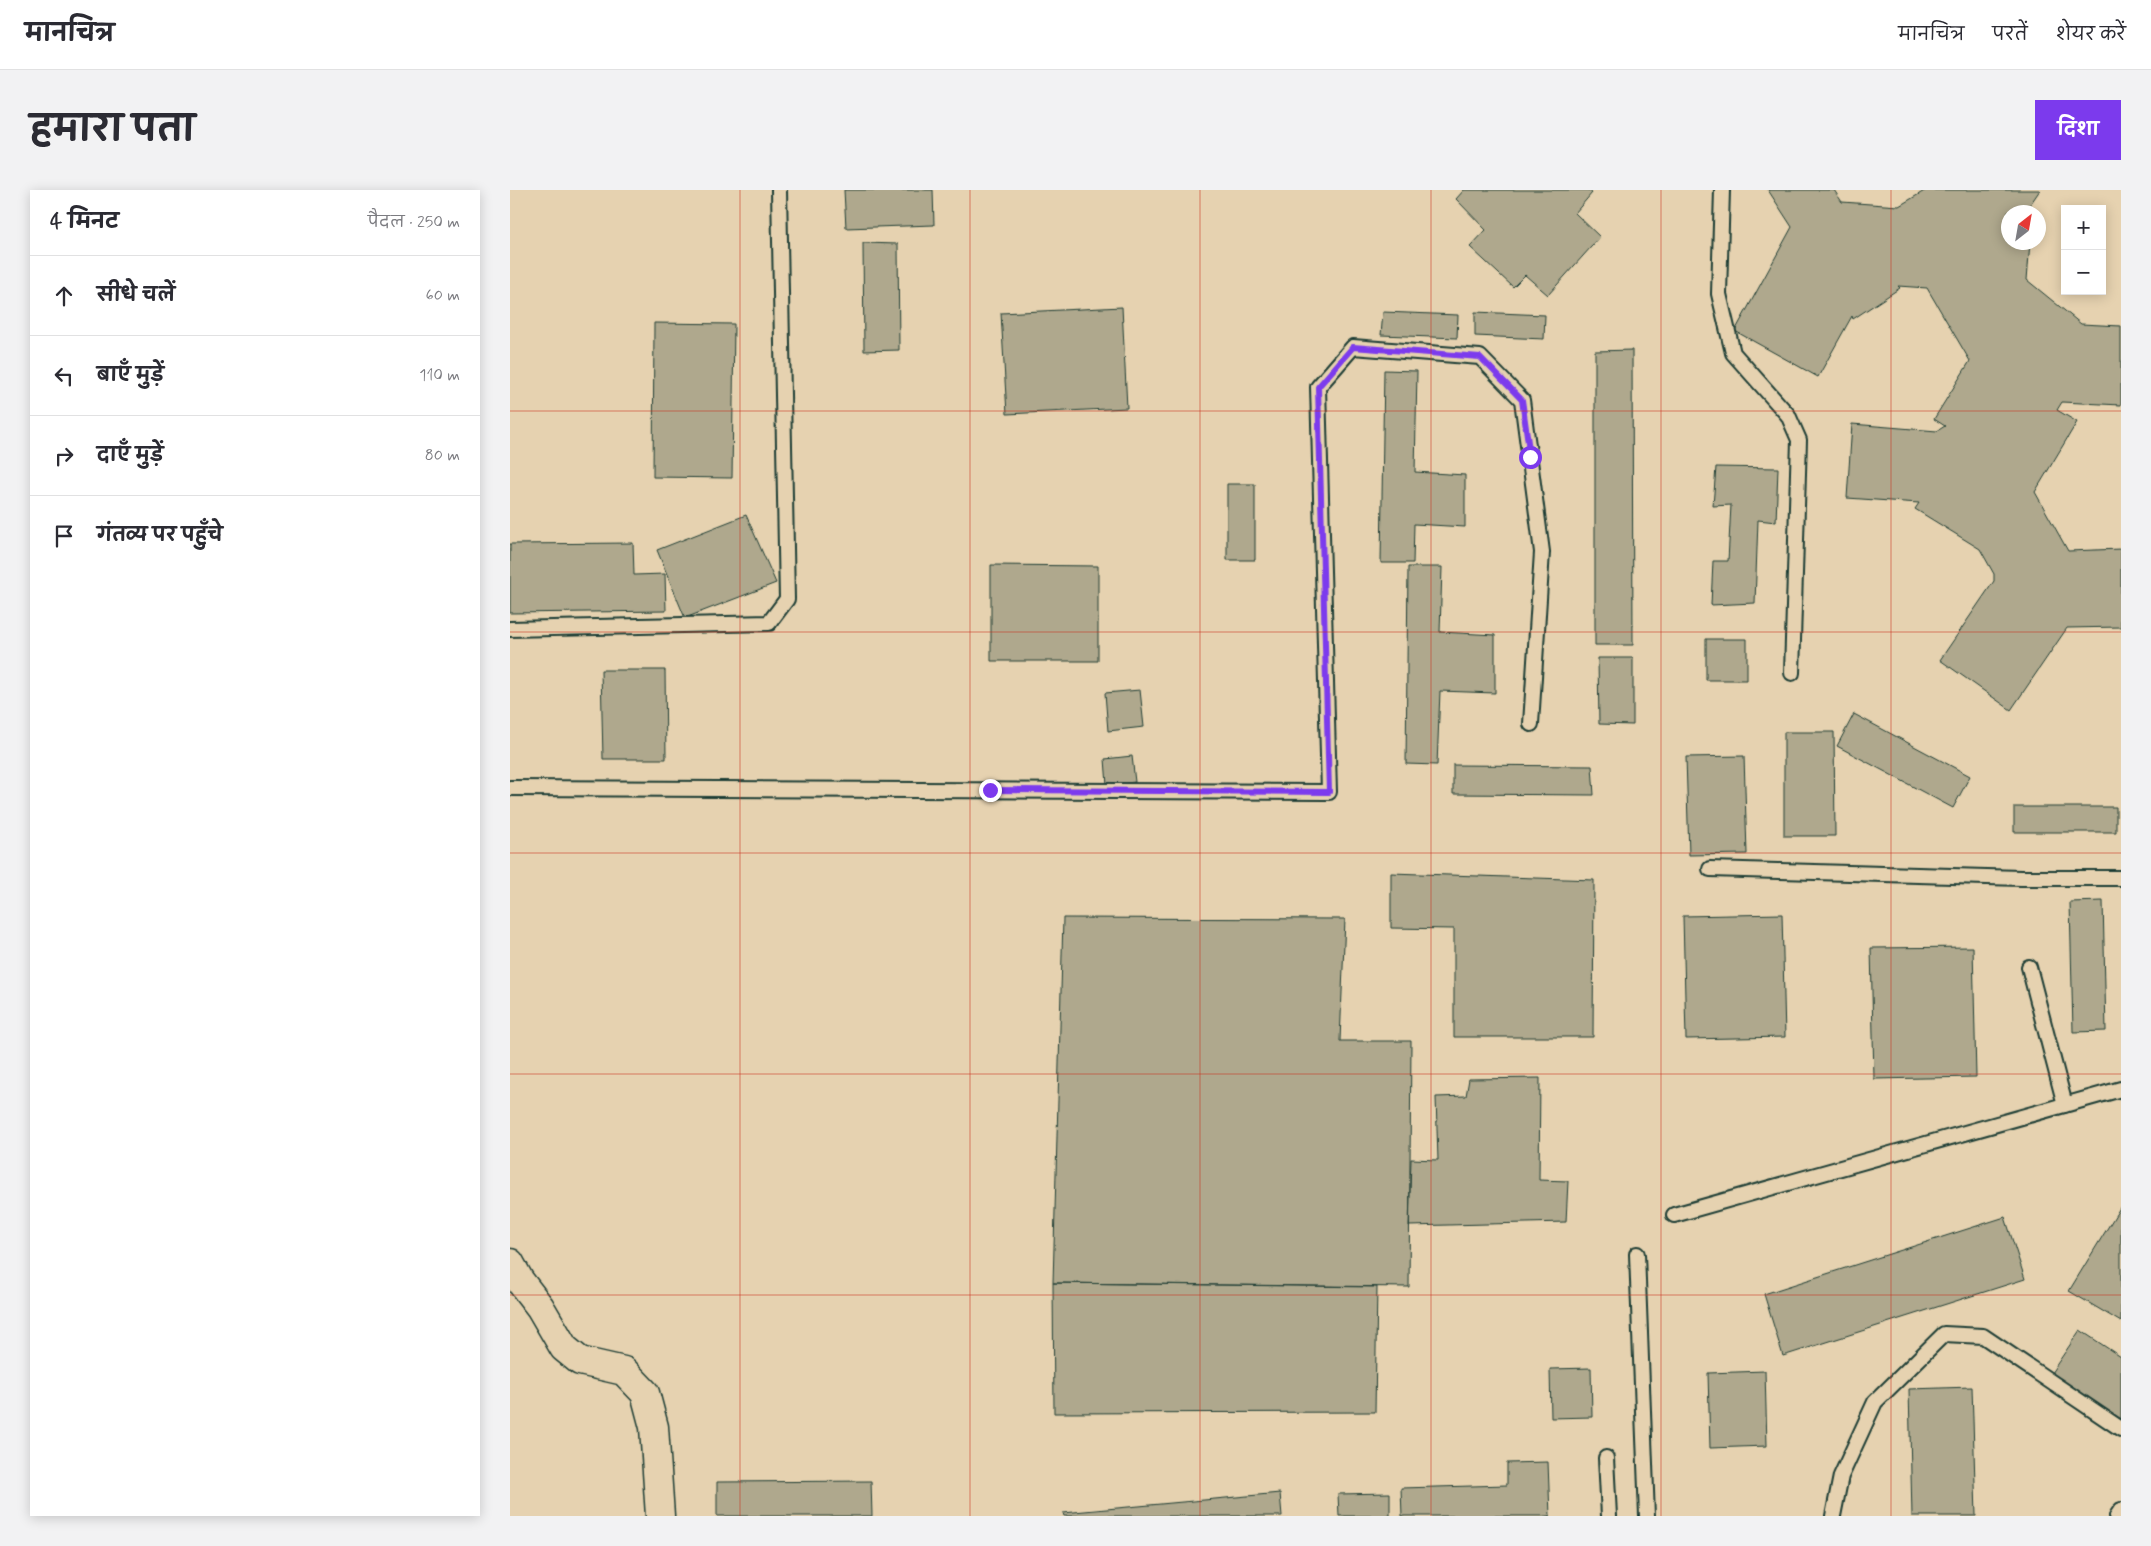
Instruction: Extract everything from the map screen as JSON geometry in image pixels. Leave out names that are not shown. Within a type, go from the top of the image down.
[{"type":"street","points":[[510,1263],[520,1281],[540,1307],[564,1348],[580,1361],[624,1371],[645,1393],[654,1427],[660,1516]]},
{"type":"lane","points":[[510,629],[769,624],[787,599],[779,190]]},
{"type":"lane","points":[[1722,190],[1719,294],[1733,353],[1788,415],[1799,440],[1792,673]]},
{"type":"lane","points":[[510,788],[1329,792],[1318,387],[1353,347],[1480,357],[1522,400],[1542,552],[1531,724]]},
{"type":"lane","points":[[1710,869],[2021,878],[2121,878]]},
{"type":"lane","points":[[2029,967],[2065,1105]]},
{"type":"lane","points":[[1674,1215],[2121,1089]]},
{"type":"lane","points":[[1637,1254],[1647,1516]]},
{"type":"lane","points":[[1833,1516],[1841,1476],[1875,1402],[1944,1334],[1983,1336],[2121,1429]]},
{"type":"lane","points":[[1606,1458],[1610,1516]]},
{"type":"lane","points":[[2117,1516],[2121,1510]]},
{"type":"building","points":[[844,190],[933,190],[934,225],[846,228]]},
{"type":"building","points":[[1464,190],[1588,190],[1592,193],[1575,213],[1600,237],[1548,295],[1525,275],[1513,287],[1470,247],[1486,230],[1456,199]]},
{"type":"building","points":[[1768,190],[1834,190],[1842,202],[1899,206],[1926,190],[2040,190],[2030,205],[2001,205],[2001,250],[2029,250],[2027,280],[2081,324],[2121,326],[2121,405],[2062,402],[2057,410],[2077,422],[2035,492],[2068,551],[2121,549],[2121,627],[2067,628],[2011,710],[1940,660],[1994,581],[1994,574],[1980,549],[1915,509],[1919,503],[1847,498],[1852,424],[1937,431],[1945,426],[1934,419],[1970,361],[1927,288],[1898,286],[1900,288],[1853,319],[1852,316],[1818,377],[1735,331],[1792,227]]},
{"type":"building","points":[[863,243],[898,244],[899,350],[864,351]]},
{"type":"building","points":[[1122,307],[1127,408],[1007,414],[1001,313]]},
{"type":"building","points":[[1383,312],[1458,315],[1457,338],[1381,335]]},
{"type":"building","points":[[1475,312],[1545,315],[1544,339],[1475,336]]},
{"type":"building","points":[[654,323],[734,324],[732,478],[653,477]]},
{"type":"building","points":[[1632,350],[1633,645],[1595,645],[1595,351]]},
{"type":"building","points":[[1384,370],[1417,371],[1415,472],[1465,475],[1465,527],[1414,524],[1413,563],[1381,563]]},
{"type":"building","points":[[1716,467],[1778,468],[1776,522],[1758,520],[1755,603],[1711,605],[1713,561],[1728,561],[1731,505],[1713,506]]},
{"type":"building","points":[[1227,484],[1255,484],[1255,560],[1227,560]]},
{"type":"building","points":[[746,515],[776,583],[685,618],[657,550]]},
{"type":"building","points":[[633,543],[634,575],[665,574],[666,611],[510,613],[510,544]]},
{"type":"building","points":[[991,565],[1098,566],[1098,661],[991,661]]},
{"type":"building","points":[[1408,567],[1442,567],[1440,632],[1495,635],[1495,693],[1440,691],[1437,765],[1406,764]]},
{"type":"building","points":[[1706,639],[1747,639],[1747,680],[1706,680]]},
{"type":"building","points":[[1598,658],[1633,658],[1633,725],[1599,724]]},
{"type":"building","points":[[601,670],[665,670],[666,759],[603,759]]},
{"type":"building","points":[[1140,690],[1144,727],[1108,731],[1105,693]]},
{"type":"building","points":[[1854,714],[1970,776],[1953,808],[1837,746]]},
{"type":"building","points":[[1784,732],[1834,732],[1835,836],[1784,836]]},
{"type":"building","points":[[1132,756],[1135,782],[1107,785],[1105,759]]},
{"type":"building","points":[[1744,756],[1747,854],[1689,855],[1686,757]]},
{"type":"building","points":[[1453,765],[1592,766],[1594,795],[1453,794]]},
{"type":"building","points":[[2014,807],[2116,807],[2116,832],[2014,832]]},
{"type":"building","points":[[1391,873],[1594,880],[1593,1037],[1454,1037],[1454,929],[1391,928]]},
{"type":"building","points":[[2103,901],[2106,1031],[2073,1032],[2070,902]]},
{"type":"building","points":[[1782,914],[1785,1037],[1686,1039],[1683,916]]},
{"type":"building","points":[[1063,918],[1345,919],[1340,1041],[1411,1041],[1409,1287],[1053,1283]]},
{"type":"building","points":[[1973,947],[1976,1077],[1874,1079],[1871,948]]},
{"type":"building","points":[[1540,1078],[1539,1180],[1568,1181],[1566,1222],[1409,1226],[1411,1159],[1438,1160],[1436,1097],[1466,1096],[1469,1079]]},
{"type":"building","points":[[2121,1206],[2121,1322],[2069,1291]]},
{"type":"building","points":[[2005,1217],[2025,1279],[1783,1356],[1764,1294]]},
{"type":"building","points":[[1053,1283],[1377,1287],[1375,1412],[1054,1413]]},
{"type":"building","points":[[2080,1330],[2121,1357],[2121,1424],[2049,1376]]},
{"type":"building","points":[[1591,1368],[1592,1417],[1551,1418],[1550,1369]]},
{"type":"building","points":[[1765,1371],[1767,1446],[1710,1448],[1708,1373]]},
{"type":"building","points":[[1972,1387],[1976,1516],[1912,1516],[1909,1389]]},
{"type":"building","points":[[1548,1462],[1550,1516],[1402,1516],[1401,1488],[1507,1485],[1507,1463]]},
{"type":"building","points":[[871,1481],[872,1516],[717,1516],[717,1482]]},
{"type":"building","points":[[1280,1493],[1282,1516],[1064,1516],[1063,1513]]},
{"type":"building","points":[[1390,1493],[1390,1516],[1339,1516],[1338,1494]]},
{"type":"route","points":[[990,790],[1329,792],[1318,387],[1353,347],[1480,357],[1522,400],[1530,457]]}]
